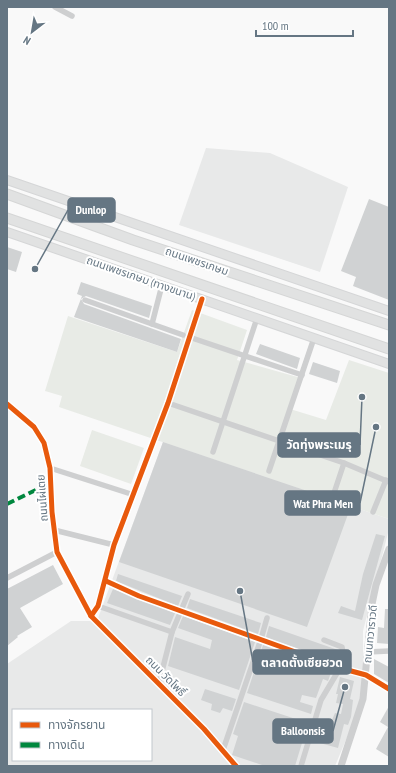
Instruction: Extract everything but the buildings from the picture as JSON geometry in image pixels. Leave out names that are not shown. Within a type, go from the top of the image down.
[{"type":"highway","name":"ถนนเพชรเกษม","points":[[7,194],[133,240],[389,325]]},
{"type":"highway","name":"ถนนเพชรเกษม","points":[[7,218],[127,257],[389,349]]},
{"type":"main road","points":[[7,180],[389,311]]},
{"type":"main road","name":"ถนนเพชรเกษม (ทางขนาน)","points":[[7,232],[389,364]]},
{"type":"street","points":[[55,7],[72,16]]},
{"type":"street","points":[[152,324],[162,285]]},
{"type":"street","points":[[91,616],[98,606],[106,581],[114,545],[168,403],[202,299]]},
{"type":"street","points":[[84,300],[183,334]]},
{"type":"street","points":[[213,452],[257,318]]},
{"type":"street","points":[[190,337],[302,375]]},
{"type":"street","points":[[269,471],[314,338]]},
{"type":"street","points":[[168,403],[344,463],[388,481],[373,512]]},
{"type":"street","name":"ถนนไผ่เตย","points":[[7,404],[19,412],[40,434],[47,450],[50,468],[57,552],[82,601]]},
{"type":"street","points":[[332,499],[344,463]]},
{"type":"street","points":[[50,468],[134,495]]},
{"type":"street","points":[[54,530],[114,545]]},
{"type":"street","name":"ถนนทวาราวดี","points":[[341,766],[363,699],[372,604],[376,585],[389,549]]},
{"type":"street","points":[[7,578],[57,552]]},
{"type":"street","points":[[106,581],[180,610],[340,668],[366,675],[389,689]]},
{"type":"street","points":[[159,683],[172,632],[188,594]]},
{"type":"street","name":"ถนน วัดโพธิ์","points":[[82,601],[91,616],[159,683],[223,750],[236,766]]},
{"type":"street","points":[[98,606],[172,632]]},
{"type":"street","points":[[223,750],[267,618]]},
{"type":"street","points":[[300,766],[321,700],[340,668],[343,653],[342,647],[324,640]]},
{"type":"street","points":[[368,652],[389,650]]},
{"type":"shaded area","points":[[206,148],[270,153],[348,187],[320,272],[179,225]]},
{"type":"shaded area","points":[[192,310],[247,330],[237,360],[301,378],[290,409],[326,420],[349,360],[389,373],[389,519],[59,407],[62,396],[45,391],[68,316],[177,352]]},
{"type":"shaded area","points":[[92,430],[144,448],[131,484],[80,466]]},
{"type":"shaded area","points":[[163,442],[389,519],[389,529],[363,631],[363,699],[335,766],[7,766],[7,664],[71,621],[97,621]]},
{"type":"marked path","points":[[7,504],[50,483]]},
{"type":"cycle path","points":[[91,616],[98,606],[114,545],[168,403],[202,299]]},
{"type":"cycle path","points":[[7,404],[34,427],[44,443],[50,468],[52,512],[57,552],[91,616],[204,729],[236,766]]},
{"type":"cycle path","points":[[106,581],[139,596],[340,668],[366,675],[389,689]]},
{"type":"place","name":"Dunlop","points":[[35,269]]},
{"type":"place","name":"วัดทุ่งพระเมรุ","points":[[362,397]]},
{"type":"place","name":"Wat Phra Men","points":[[376,427]]},
{"type":"place","name":"ตลาดตั้งเซียฮวด","points":[[240,591]]},
{"type":"place","name":"Balloonsis","points":[[345,687]]}]
